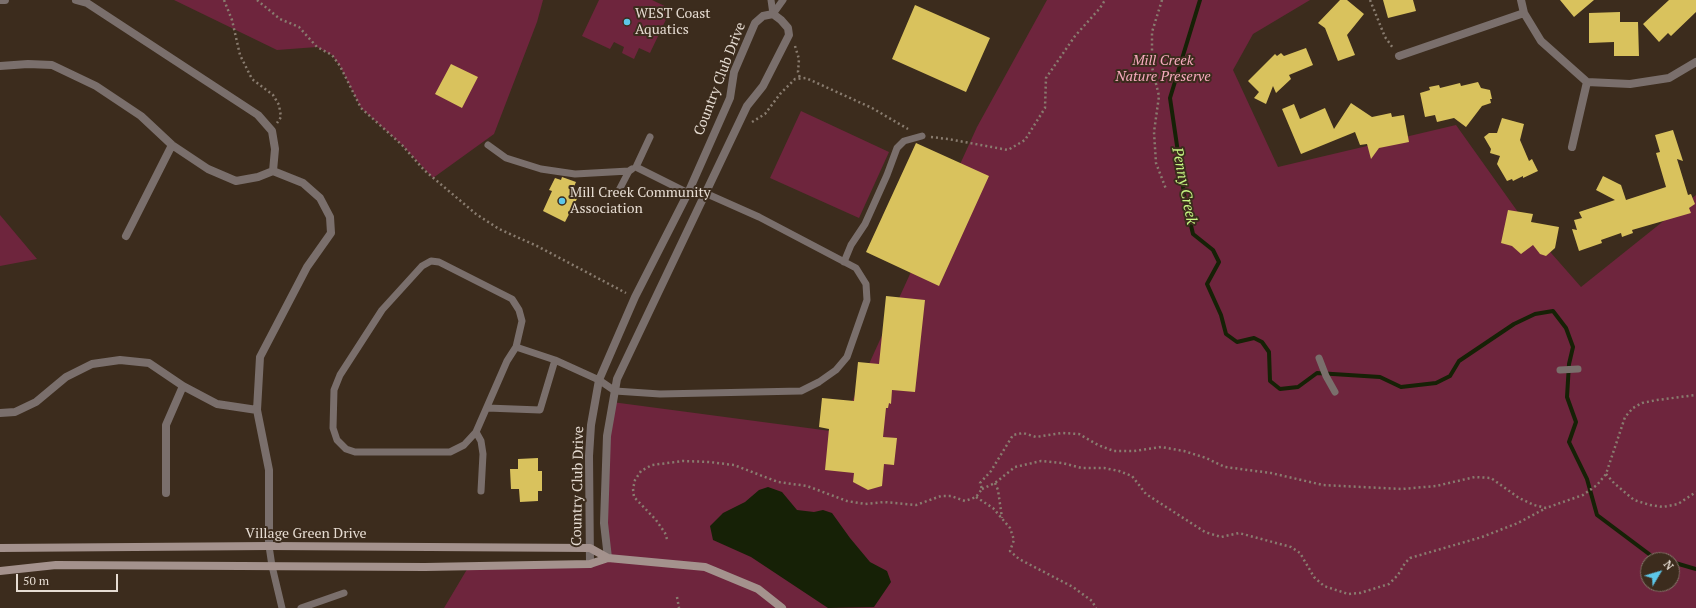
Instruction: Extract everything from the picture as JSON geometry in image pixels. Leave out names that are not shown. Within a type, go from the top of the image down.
[{"type":"street","points":[[0,0],[5,0]]},
{"type":"street","points":[[76,0],[87,3],[258,115],[272,131],[275,149],[273,171]]},
{"type":"street","points":[[1521,0],[1524,13],[1541,41],[1587,82],[1630,84],[1670,78],[1696,62]]},
{"type":"street","points":[[1399,56],[1524,13]]},
{"type":"street","points":[[772,14],[781,20],[788,28],[788,35]]},
{"type":"street","name":"Country Club Drive","points":[[590,564],[589,456],[591,425],[599,380],[635,297],[688,193],[730,98],[734,72],[755,23],[763,16],[772,14]]},
{"type":"street","name":"Country Club Drive","points":[[608,558],[604,523],[607,436],[617,379],[747,106],[764,86],[788,35]]},
{"type":"street","points":[[0,66],[28,64],[52,65],[96,86],[141,116],[172,145],[208,169],[236,181],[258,177],[273,171],[303,183],[320,198],[330,217],[331,233],[307,267],[260,357],[257,410],[269,470],[270,546]]},
{"type":"street","points":[[1572,147],[1587,82]]},
{"type":"street","points":[[126,236],[172,145]]},
{"type":"street","points":[[0,413],[15,412],[36,402],[66,377],[92,364],[120,360],[149,363],[183,386],[217,404],[257,410]]},
{"type":"street","points":[[166,493],[166,425],[183,386]]},
{"type":"street","name":"Village Green Drive","points":[[0,548],[270,546],[590,548],[608,558]]},
{"type":"street","name":"Village Green Drive","points":[[0,571],[56,566],[590,564],[608,558],[705,567],[758,589],[782,608]]},
{"type":"lane","points":[[771,0],[772,14]]},
{"type":"lane","points":[[772,14],[783,0]]},
{"type":"lane","points":[[844,262],[851,245],[865,224],[887,175],[897,148],[904,141],[922,136]]},
{"type":"lane","points":[[617,194],[650,137]]},
{"type":"lane","points":[[488,145],[506,158],[541,169],[575,174],[632,169],[688,193],[705,193],[759,217],[856,268],[866,284],[867,300],[847,357],[836,370],[819,382],[801,391],[660,394],[615,390],[599,380],[556,360],[516,347]]},
{"type":"lane","points":[[431,261],[439,262],[512,299],[519,310],[522,321],[516,347],[507,362],[487,408],[476,432],[464,445],[450,452],[355,452],[346,449],[337,440],[333,428],[334,390],[340,375],[382,310],[422,266],[431,261]]},
{"type":"lane","points":[[1319,358],[1326,376],[1335,392]]},
{"type":"lane","points":[[487,408],[540,410],[556,360]]},
{"type":"lane","points":[[1560,370],[1578,369]]},
{"type":"lane","points":[[476,432],[481,441],[483,454],[481,491]]},
{"type":"lane","points":[[270,546],[272,566],[282,608]]},
{"type":"lane","points":[[301,608],[344,593]]},
{"type":"path","points":[[224,0],[232,20],[240,55],[252,79],[273,95],[279,105],[281,117],[272,131]]},
{"type":"path","points":[[257,0],[280,19],[299,27],[317,46],[332,56],[340,66],[361,108],[402,145],[424,170],[476,214],[499,229],[537,246],[635,297]]},
{"type":"path","points":[[745,126],[765,114],[789,85],[800,78],[806,78],[872,108],[900,126],[922,136],[948,138],[1008,150],[1025,140],[1045,108],[1046,78],[1075,36],[1100,8],[1105,0]]},
{"type":"path","points":[[1162,0],[1152,32],[1152,67],[1159,96],[1154,132],[1156,163],[1166,189]]},
{"type":"path","points":[[1370,0],[1385,37],[1399,56]]},
{"type":"path","points":[[788,35],[797,48],[799,60],[798,72],[800,78]]},
{"type":"path","points":[[667,539],[665,533],[656,520],[634,497],[633,489],[635,480],[641,470],[652,465],[683,461],[734,465],[778,482],[807,486],[847,501],[865,504],[884,502],[916,505],[941,496],[951,496],[965,501],[976,497],[982,489],[995,483],[1015,467],[1041,461],[1062,463],[1082,468],[1104,468],[1119,471],[1132,476],[1146,494],[1205,532],[1221,537],[1239,532],[1291,547],[1300,553],[1314,577],[1324,586],[1348,594],[1360,593],[1389,584],[1398,575],[1405,563],[1410,558],[1482,537],[1518,523],[1546,508],[1583,495],[1597,485],[1606,474],[1625,417],[1633,408],[1642,403],[1696,395]]},
{"type":"path","points":[[982,489],[980,483],[991,471],[1013,435],[1023,433],[1036,437],[1062,433],[1079,434],[1098,445],[1114,451],[1134,451],[1161,447],[1184,451],[1206,458],[1225,467],[1271,473],[1323,485],[1402,489],[1436,486],[1475,477],[1491,478],[1519,498],[1534,505],[1546,508]]},
{"type":"path","points":[[1606,474],[1634,500],[1650,505],[1663,507],[1678,504],[1696,492]]},
{"type":"path","points":[[995,483],[998,490],[1002,518]]},
{"type":"path","points":[[976,497],[993,508],[1010,528],[1014,540],[1010,551],[1019,559],[1073,587],[1092,602],[1096,608]]},
{"type":"path","points":[[677,598],[679,608]]},
{"type":"green space","points":[[174,0],[543,0],[537,22],[494,134],[433,178],[402,145],[361,108],[340,66],[332,55],[317,47],[277,50]]},
{"type":"green space","name":"WEST Coast Aquatics","points":[[599,0],[652,0],[671,9],[650,53],[639,48],[634,59],[622,53],[624,47],[614,42],[610,49],[582,36]]},
{"type":"green space","name":"Mill Creek Nature Preserve","points":[[1047,0],[1310,0],[1253,34],[1233,70],[1278,167],[1456,125],[1530,229],[1581,287],[1696,195],[1696,608],[444,608],[469,566],[572,564],[608,558],[604,523],[612,402],[838,432],[977,127]]},
{"type":"green space","points":[[801,111],[889,152],[859,218],[770,178]]},
{"type":"green space","points":[[0,215],[37,259],[0,266]]},
{"type":"shaded area","points":[[768,487],[782,492],[797,510],[814,512],[823,510],[832,513],[870,562],[887,571],[891,582],[874,607],[828,608],[751,557],[713,540],[710,526],[723,513],[745,502],[759,490]]},
{"type":"building","points":[[1340,0],[1347,0],[1364,14],[1347,35],[1355,55],[1338,61],[1325,28],[1318,23]]},
{"type":"building","points":[[1383,0],[1413,0],[1416,11],[1388,18]]},
{"type":"building","points":[[1560,0],[1594,0],[1574,17]]},
{"type":"building","points":[[1669,0],[1696,0],[1696,12],[1671,36],[1668,33],[1659,42],[1643,24]]},
{"type":"building","points":[[915,5],[990,38],[966,92],[892,59]]},
{"type":"building","points":[[1620,12],[1620,22],[1638,22],[1639,56],[1614,56],[1614,42],[1589,43],[1589,13]]},
{"type":"building","points":[[1306,48],[1313,65],[1289,75],[1291,79],[1276,93],[1273,86],[1266,104],[1254,98],[1259,92],[1248,81],[1275,54],[1277,56],[1281,53],[1284,56]]},
{"type":"building","points":[[451,64],[478,77],[462,108],[435,94]]},
{"type":"building","points":[[1478,82],[1481,88],[1490,90],[1492,99],[1490,99],[1491,103],[1482,106],[1466,127],[1454,118],[1437,122],[1435,115],[1425,117],[1420,93],[1430,90],[1429,87],[1439,85],[1440,88],[1460,83],[1461,86]]},
{"type":"building","points":[[1351,103],[1372,117],[1391,113],[1392,117],[1404,115],[1409,142],[1379,148],[1371,159],[1367,144],[1360,145],[1355,132],[1301,154],[1282,109],[1294,104],[1300,119],[1325,108],[1334,129]]},
{"type":"building","points":[[1502,118],[1524,124],[1520,140],[1529,161],[1532,159],[1538,171],[1523,178],[1523,176],[1513,181],[1512,179],[1507,181],[1497,164],[1500,156],[1490,153],[1491,149],[1484,137],[1489,133],[1497,133]]},
{"type":"building","points":[[1673,130],[1683,161],[1677,159],[1688,195],[1691,194],[1695,204],[1689,208],[1691,213],[1632,230],[1633,233],[1622,237],[1621,233],[1601,240],[1602,243],[1579,251],[1572,229],[1577,230],[1574,220],[1582,218],[1579,212],[1615,200],[1596,190],[1603,176],[1621,185],[1626,200],[1666,187],[1656,153],[1660,152],[1655,135]]},
{"type":"building","points":[[916,143],[989,176],[939,286],[866,252]]},
{"type":"building","name":"Mill Creek Community Association","points":[[562,177],[576,182],[573,189],[580,193],[565,222],[543,211],[552,191],[549,190],[555,178],[561,180]]},
{"type":"building","points":[[1508,210],[1533,214],[1531,222],[1559,227],[1555,248],[1546,256],[1540,254],[1533,245],[1521,254],[1512,246],[1501,243]]},
{"type":"building","points":[[886,296],[925,300],[915,392],[892,390],[891,404],[889,403],[888,408],[886,408],[883,437],[897,438],[894,465],[884,464],[882,486],[868,490],[853,482],[854,473],[825,470],[829,429],[819,427],[822,398],[854,401],[858,362],[879,364]]},
{"type":"building","points":[[538,458],[538,471],[542,471],[542,491],[538,491],[538,501],[520,502],[519,489],[511,489],[510,469],[518,469],[518,459]]},
{"type":"waterway","name":"Penny Creek","points":[[1200,0],[1170,98],[1185,200],[1193,234],[1213,250],[1219,262],[1207,284],[1221,315],[1226,334],[1237,342],[1254,338],[1262,342],[1269,352],[1270,381],[1280,389],[1298,387],[1317,373],[1380,377],[1401,387],[1436,383],[1450,376],[1459,361],[1514,324],[1535,314],[1553,311],[1566,328],[1573,347],[1569,364],[1567,397],[1576,422],[1569,442],[1587,479],[1597,515],[1646,552]]},
{"type":"waterway","name":"Penny Creek","points":[[1680,564],[1696,569]]},
{"type":"place","name":"WEST Coast Aquatics","points":[[627,22]]},
{"type":"place","name":"Mill Creek Community Association","points":[[562,201]]}]
